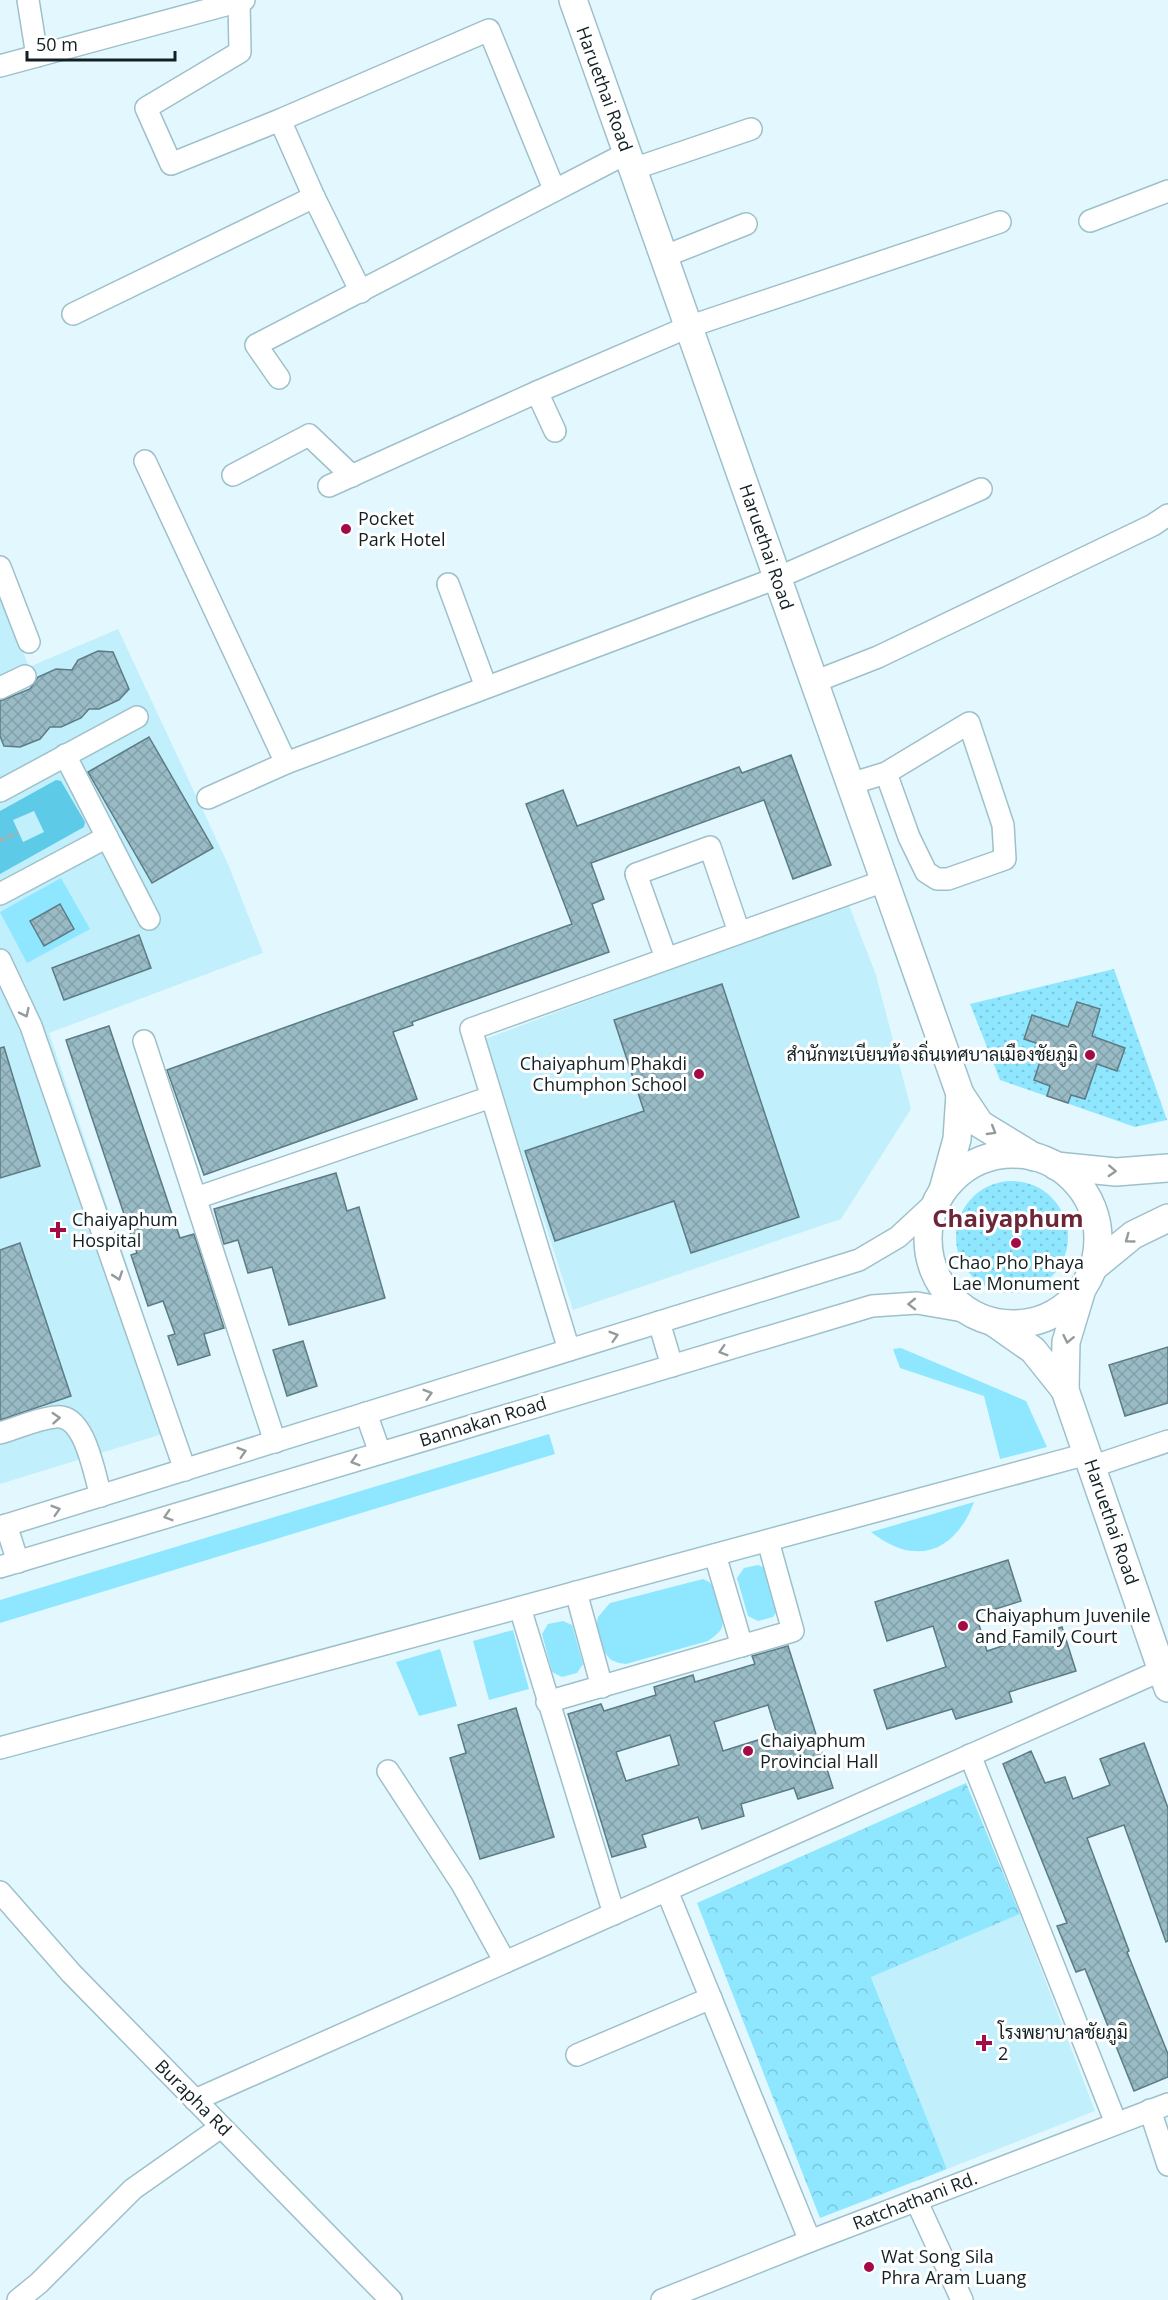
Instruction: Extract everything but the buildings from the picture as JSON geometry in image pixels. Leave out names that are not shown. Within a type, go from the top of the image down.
[{"type":"main road","name":"Haruethai Road","points":[[573,0],[960,1094],[980,1124],[1045,1161]]},
{"type":"main road","name":"Haruethai Road","points":[[941,1195],[957,1139],[960,1094]]},
{"type":"main road","points":[[1168,1168],[1116,1172],[1010,1154],[986,1159],[962,1171],[941,1195],[931,1215],[928,1243],[934,1270],[948,1294],[981,1317],[1018,1324],[1043,1318],[1065,1306],[1088,1278],[1133,1235],[1168,1218]]},
{"type":"main road","points":[[1045,1161],[1075,1180],[1089,1199],[1096,1220],[1098,1242],[1088,1278]]},
{"type":"main road","name":"Haruethai Road","points":[[1065,1390],[1066,1342],[1088,1278]]},
{"type":"main road","name":"Haruethai Road","points":[[981,1317],[1034,1350],[1065,1390],[1165,1679]]},
{"type":"street","points":[[28,0],[37,56]]},
{"type":"street","points":[[0,66],[37,56],[177,9],[242,1],[240,52],[146,108],[171,164],[489,30],[554,189]]},
{"type":"street","points":[[280,120],[314,197],[361,292]]},
{"type":"street","points":[[279,378],[256,345],[554,189],[630,161],[751,129]]},
{"type":"street","points":[[1090,221],[1168,191]]},
{"type":"street","points":[[72,314],[314,197]]},
{"type":"street","points":[[329,486],[688,327],[1000,222]]},
{"type":"street","points":[[663,256],[746,224]]},
{"type":"street","points":[[537,392],[555,431]]},
{"type":"street","points":[[233,475],[309,435],[352,476]]},
{"type":"street","points":[[145,461],[286,763]]},
{"type":"street","points":[[208,798],[286,763],[777,578],[981,489]]},
{"type":"street","points":[[814,682],[889,652],[1153,525],[1168,515]]},
{"type":"street","points":[[0,567],[29,642]]},
{"type":"street","points":[[448,584],[486,687]]},
{"type":"street","points":[[0,688],[25,676]]},
{"type":"street","points":[[0,791],[137,717]]},
{"type":"street","points":[[850,784],[886,772],[969,723],[1003,825],[1005,859],[948,879],[937,879],[926,872],[909,837],[886,772]]},
{"type":"street","points":[[65,755],[149,919]]},
{"type":"street","points":[[0,894],[107,837]]},
{"type":"street","points":[[666,958],[636,874],[710,847],[739,932]]},
{"type":"street","points":[[569,1350],[471,1029],[884,880]]},
{"type":"street","points":[[0,960],[31,1026],[185,1470]]},
{"type":"street","points":[[144,1041],[275,1442]]},
{"type":"street","points":[[196,1198],[491,1097]]},
{"type":"street","points":[[9,1564],[3,1526],[859,1260],[898,1237],[941,1195]]},
{"type":"street","name":"Bannakan Road","points":[[9,1564],[872,1306],[917,1303],[981,1317]]},
{"type":"street","points":[[658,1322],[672,1366]]},
{"type":"street","points":[[366,1413],[380,1453]]},
{"type":"street","points":[[0,1434],[56,1416],[72,1421],[81,1433],[101,1496]]},
{"type":"street","points":[[0,1748],[768,1541],[1168,1441]]},
{"type":"street","points":[[547,1702],[793,1632],[768,1541]]},
{"type":"street","points":[[715,1555],[742,1646]]},
{"type":"street","points":[[576,1592],[602,1687]]},
{"type":"street","points":[[520,1608],[614,1914]]},
{"type":"street","points":[[195,2100],[970,1755],[1165,1679]]},
{"type":"street","points":[[970,1755],[1116,2123]]},
{"type":"street","points":[[387,1771],[462,1884],[505,1962]]},
{"type":"street","points":[[667,1891],[810,2241]]},
{"type":"street","name":"Burapha Rd","points":[[0,1892],[71,1973],[391,2300]]},
{"type":"street","points":[[577,2055],[711,1998]]},
{"type":"street","points":[[1159,2107],[1168,2165]]},
{"type":"street","name":"Ratchathani Rd.","points":[[662,2300],[1159,2107]]},
{"type":"street","points":[[18,2300],[39,2283],[133,2189],[221,2127]]},
{"type":"street","points":[[916,2200],[962,2300]]},
{"type":"path","points":[[0,841],[18,832]]},
{"type":"shaded area","name":"Chaiyaphum Hospital","points":[[0,591],[29,667],[118,629],[228,864],[263,953],[49,1033],[182,1428],[0,1484]]},
{"type":"shaded area","points":[[56,780],[61,781],[85,822],[84,827],[0,874],[0,811]],"holes":[[[34,811],[44,832],[23,842],[13,820]]]},
{"type":"shaded area","name":"Chaiyaphum Phakdi Chumphon School","points":[[848,903],[876,975],[911,1109],[841,1219],[573,1310],[485,1039]]},
{"type":"shaded area","name":"โรงพยาบาลชัยภูมิ 2","points":[[1020,1914],[1095,2111],[947,2169],[871,1976]]},
{"type":"green space","points":[[61,878],[90,929],[27,963],[0,912]]},
{"type":"green space","points":[[1114,969],[1167,1120],[1135,1127],[1000,1080],[970,1004]]},
{"type":"green space","points":[[1012,1181],[1034,1185],[1052,1197],[1064,1215],[1068,1237],[1064,1259],[1052,1277],[1034,1289],[1012,1293],[990,1289],[972,1277],[960,1259],[956,1237],[960,1215],[972,1197],[990,1185]]},
{"type":"green space","points":[[901,1348],[1026,1401],[1047,1447],[1000,1459],[984,1396],[900,1368],[893,1349]]},
{"type":"green space","points":[[549,1434],[555,1454],[0,1623],[0,1600]]},
{"type":"green space","points":[[974,1502],[956,1533],[945,1543],[932,1549],[918,1551],[903,1549],[887,1543],[871,1532]]},
{"type":"green space","points":[[758,1565],[768,1569],[779,1608],[773,1617],[758,1621],[748,1616],[737,1578],[744,1568]]},
{"type":"green space","points":[[703,1579],[713,1587],[720,1605],[723,1623],[721,1629],[712,1638],[626,1664],[611,1660],[605,1653],[596,1625],[598,1617],[610,1603]]},
{"type":"green space","points":[[563,1621],[572,1625],[583,1664],[577,1673],[562,1677],[552,1672],[542,1634],[548,1624]]},
{"type":"green space","points":[[513,1630],[529,1689],[489,1700],[473,1641]]},
{"type":"green space","points":[[440,1649],[457,1706],[419,1716],[396,1662]]},
{"type":"green space","points":[[966,1783],[1020,1914],[871,1977],[947,2169],[820,2218],[697,1903]]},
{"type":"place","name":"Pocket Park Hotel","points":[[346,529]]},
{"type":"place","name":"สำนักทะเบียนท้องถิ่นเทศบาลเมืองชัยภูมิ","points":[[1090,1055]]},
{"type":"place","name":"Chaiyaphum Phakdi Chumphon School","points":[[699,1074]]},
{"type":"place","name":"Chaiyaphum Hospital","points":[[58,1230]]},
{"type":"place","name":"Chao Pho Phaya Lae Monument","points":[[1016,1243]]},
{"type":"place","name":"Chaiyaphum Juvenile and Family Court","points":[[963,1626]]},
{"type":"place","name":"Chaiyaphum Provincial Hall","points":[[748,1751]]},
{"type":"place","name":"โรงพยาบาลชัยภูมิ 2","points":[[984,2043]]},
{"type":"place","name":"Wat Song Sila Phra Aram Luang","points":[[869,2267]]},
{"type":"district","name":"Chaiyaphum","points":[[1008,1219]]}]
